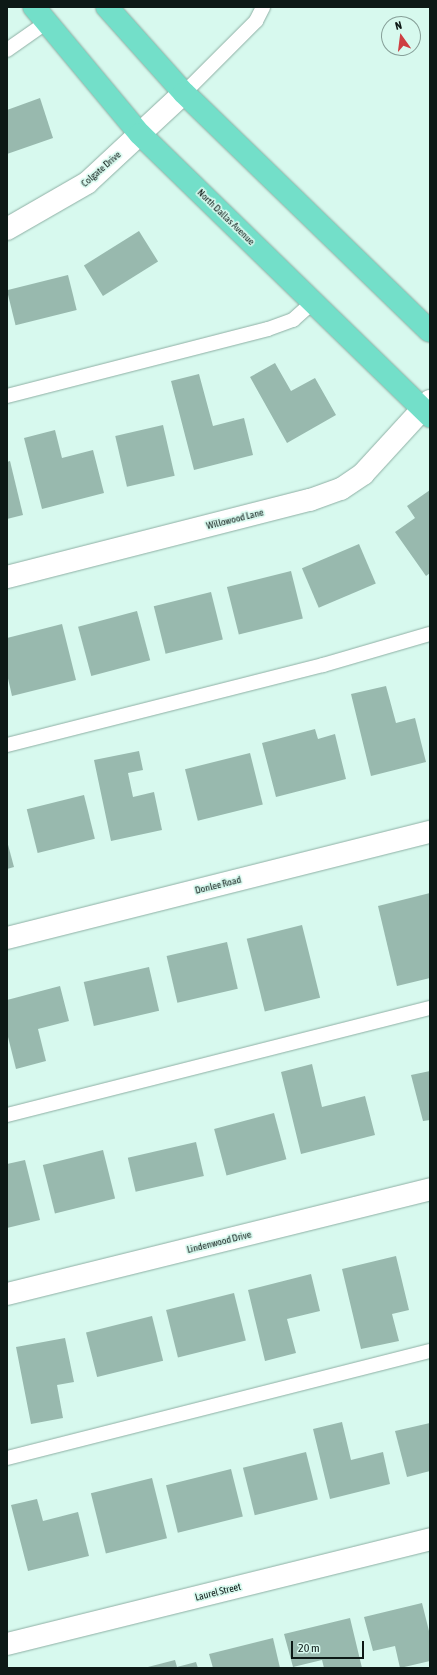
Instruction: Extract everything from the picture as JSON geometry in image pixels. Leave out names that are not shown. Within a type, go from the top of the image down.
[{"type":"main road","points":[[107,7],[184,93],[430,331]]},
{"type":"main road","name":"North Dallas Avenue","points":[[40,14],[140,134],[313,302],[428,409]]},
{"type":"street","name":"Colgate Drive","points":[[7,229],[87,183],[184,93]]},
{"type":"street","name":"Willowood Lane","points":[[7,578],[310,500],[341,489],[363,474],[428,409]]},
{"type":"street","name":"Donlee Road","points":[[7,938],[430,832]]},
{"type":"street","name":"Lindenwood Drive","points":[[7,1294],[430,1189]]},
{"type":"street","name":"Laurel Street","points":[[7,1644],[430,1539]]},
{"type":"lane","points":[[184,93],[256,21],[263,7]]},
{"type":"lane","points":[[7,50],[40,14]]},
{"type":"lane","points":[[7,396],[268,329],[293,320],[313,302]]},
{"type":"lane","points":[[7,745],[324,665],[430,634]]},
{"type":"lane","points":[[7,1115],[430,1008]]},
{"type":"lane","points":[[7,1458],[430,1351]]},
{"type":"building","points":[[40,98],[53,138],[7,154],[7,110]]},
{"type":"building","points":[[139,231],[158,262],[103,296],[84,265]]},
{"type":"building","points":[[68,275],[77,310],[16,325],[7,290]]},
{"type":"building","points":[[275,363],[291,391],[315,378],[336,415],[287,443],[250,377]]},
{"type":"building","points":[[199,374],[213,426],[244,418],[253,455],[194,470],[171,381]]},
{"type":"building","points":[[163,425],[175,476],[127,487],[115,436]]},
{"type":"building","points":[[55,430],[62,458],[93,450],[104,493],[42,509],[24,438]]},
{"type":"building","points":[[10,461],[23,515],[7,519],[7,462]]},
{"type":"building","points":[[430,490],[430,573],[426,576],[395,532],[415,518],[407,506]]},
{"type":"building","points":[[359,544],[376,584],[319,608],[302,568]]},
{"type":"building","points":[[291,571],[303,619],[239,635],[227,587]]},
{"type":"building","points":[[211,592],[223,640],[166,654],[154,606]]},
{"type":"building","points":[[137,611],[150,660],[91,676],[78,627]]},
{"type":"building","points":[[62,624],[76,680],[12,696],[7,674],[7,638]]},
{"type":"building","points":[[386,686],[396,723],[415,718],[426,762],[371,776],[351,694]]},
{"type":"building","points":[[315,729],[318,739],[335,734],[346,779],[276,797],[262,743]]},
{"type":"building","points":[[139,751],[143,770],[128,773],[133,797],[154,792],[162,830],[111,841],[94,760]]},
{"type":"building","points":[[250,753],[263,804],[198,821],[185,769]]},
{"type":"building","points":[[84,795],[95,839],[38,853],[27,809]]},
{"type":"building","points":[[7,841],[14,867],[7,869]]},
{"type":"building","points":[[430,893],[430,978],[397,986],[378,906]]},
{"type":"building","points":[[302,925],[320,998],[265,1012],[247,939]]},
{"type":"building","points":[[227,942],[238,989],[177,1003],[167,956]]},
{"type":"building","points":[[149,967],[159,1011],[94,1026],[84,982]]},
{"type":"building","points":[[60,986],[69,1021],[38,1029],[46,1061],[16,1069],[7,1033],[7,1000]]},
{"type":"building","points":[[312,1064],[322,1107],[365,1096],[375,1135],[301,1154],[281,1072]]},
{"type":"building","points":[[430,1071],[430,1120],[423,1121],[411,1075]]},
{"type":"building","points":[[274,1113],[286,1159],[227,1175],[214,1129]]},
{"type":"building","points":[[196,1142],[204,1176],[136,1192],[128,1158]]},
{"type":"building","points":[[103,1150],[115,1199],[55,1214],[43,1165]]},
{"type":"building","points":[[25,1160],[40,1220],[7,1228],[7,1164]]},
{"type":"building","points":[[396,1256],[409,1310],[392,1314],[399,1341],[361,1349],[342,1269]]},
{"type":"building","points":[[311,1274],[320,1311],[287,1319],[296,1353],[265,1361],[248,1290]]},
{"type":"building","points":[[234,1293],[246,1341],[178,1357],[166,1310]]},
{"type":"building","points":[[152,1316],[163,1361],[97,1377],[86,1332]]},
{"type":"building","points":[[65,1338],[74,1382],[57,1385],[63,1418],[31,1424],[16,1347]]},
{"type":"building","points":[[342,1422],[351,1460],[383,1452],[390,1484],[330,1499],[313,1429]]},
{"type":"building","points":[[430,1423],[430,1471],[407,1477],[395,1431]]},
{"type":"building","points":[[306,1452],[318,1500],[255,1515],[243,1468]]},
{"type":"building","points":[[231,1469],[243,1517],[178,1533],[166,1485]]},
{"type":"building","points":[[152,1478],[167,1538],[106,1553],[91,1493]]},
{"type":"building","points":[[37,1499],[43,1521],[78,1512],[89,1556],[28,1571],[11,1505]]},
{"type":"building","points":[[422,1603],[430,1635],[430,1661],[400,1668],[395,1646],[373,1651],[364,1617]]},
{"type":"building","points":[[350,1618],[362,1668],[324,1668],[322,1660],[293,1667],[284,1634]]},
{"type":"building","points":[[273,1638],[280,1668],[213,1668],[209,1654]]},
{"type":"building","points":[[175,1660],[177,1667],[196,1662],[198,1668],[144,1668]]}]
